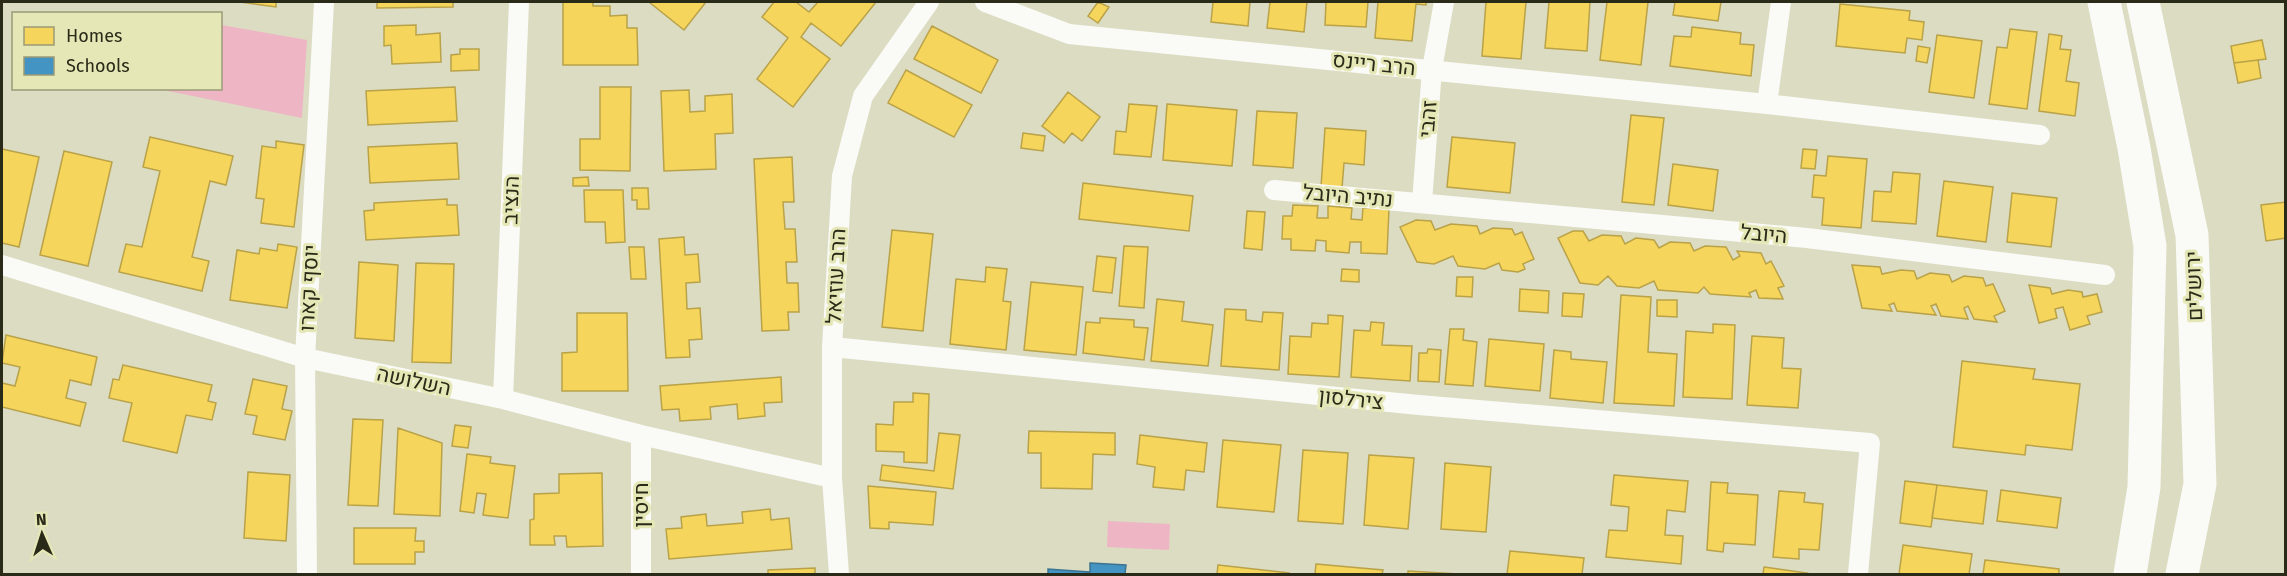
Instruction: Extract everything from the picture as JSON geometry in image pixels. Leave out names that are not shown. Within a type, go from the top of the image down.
[{"type":"highway","name":"ירושלים","points":[[2104,2],[2134,148],[2150,246],[2144,487],[2130,574]]},
{"type":"highway","name":"ירושלים","points":[[2143,2],[2192,235],[2200,484],[2182,574]]},
{"type":"street","name":"יוסף קארו","points":[[307,574],[305,358],[324,2]]},
{"type":"street","name":"הנציב","points":[[503,399],[519,2]]},
{"type":"street","name":"הרב עוזיאל","points":[[839,574],[832,478],[832,347],[842,176],[863,96],[929,2]]},
{"type":"street","name":"הרב ריינס","points":[[985,2],[1069,34],[1432,69],[2040,135]]},
{"type":"street","name":"זהבי","points":[[1422,202],[1432,69],[1444,2]]},
{"type":"street","points":[[1767,104],[1781,2]]},
{"type":"street","name":"נתיב היובל","points":[[1274,190],[1422,202]]},
{"type":"street","name":"היובל","points":[[1422,202],[1807,238],[2105,275]]},
{"type":"street","name":"השלושה","points":[[2,265],[305,358],[503,399],[641,435],[832,478]]},
{"type":"street","name":"צירלסון","points":[[832,347],[1419,405],[1870,443],[1858,574]]},
{"type":"street","name":"חיסין","points":[[641,435],[641,574]]},
{"type":"shaded area","points":[[222,25],[307,40],[302,118],[163,90],[222,90]]},
{"type":"shaded area","points":[[1108,521],[1170,524],[1169,550],[1107,547]]},
{"type":"building: Homes","points":[[240,2],[276,2],[276,7]]},
{"type":"building: Homes","points":[[377,2],[453,2],[453,7],[377,8]]},
{"type":"building: Homes","points":[[563,2],[593,2],[593,6],[610,6],[610,16],[627,15],[627,28],[637,28],[638,65],[563,65]]},
{"type":"building: Homes","points":[[649,2],[706,2],[684,30]]},
{"type":"building: Homes","points":[[774,2],[796,2],[809,12],[818,2],[876,2],[841,46],[811,23],[801,37],[830,59],[793,107],[757,79],[788,38],[762,17]]},
{"type":"building: Homes","points":[[1098,2],[1109,7],[1098,23],[1088,16]]},
{"type":"building: Homes","points":[[1213,2],[1250,2],[1248,26],[1211,22]]},
{"type":"building: Homes","points":[[1270,2],[1307,2],[1304,32],[1267,28]]},
{"type":"building: Homes","points":[[1326,2],[1368,2],[1366,27],[1325,25]]},
{"type":"building: Homes","points":[[1378,2],[1426,2],[1426,5],[1416,4],[1412,41],[1375,38]]},
{"type":"building: Homes","points":[[1486,2],[1526,2],[1521,59],[1482,56]]},
{"type":"building: Homes","points":[[1549,2],[1590,2],[1587,51],[1545,48]]},
{"type":"building: Homes","points":[[1607,2],[1648,2],[1641,65],[1600,60]]},
{"type":"building: Homes","points":[[1675,2],[1721,2],[1718,21],[1673,15]]},
{"type":"building: Homes","points":[[1840,4],[1910,11],[1909,20],[1924,22],[1922,40],[1907,38],[1905,53],[1836,46]]},
{"type":"building: Homes","points":[[416,25],[416,35],[440,33],[441,62],[392,64],[391,45],[384,46],[384,26]]},
{"type":"building: Homes","points":[[932,26],[998,60],[981,93],[914,59]]},
{"type":"building: Homes","points":[[1692,27],[1741,33],[1740,44],[1754,45],[1751,76],[1670,66],[1674,36],[1691,37]]},
{"type":"building: Homes","points":[[2010,29],[2037,32],[2027,109],[1989,104],[1997,47],[2007,48]]},
{"type":"building: Homes","points":[[2049,34],[2062,36],[2060,49],[2071,50],[2066,81],[2079,83],[2075,116],[2039,111]]},
{"type":"building: Homes","points":[[1937,35],[1982,41],[1974,98],[1929,92]]},
{"type":"building: Homes","points":[[2262,40],[2266,59],[2234,63],[2231,46]]},
{"type":"building: Homes","points":[[1918,46],[1930,48],[1927,63],[1916,61]]},
{"type":"building: Homes","points":[[460,49],[479,49],[479,70],[451,71],[451,55],[460,54]]},
{"type":"building: Homes","points":[[2258,60],[2261,78],[2238,83],[2234,63]]},
{"type":"building: Homes","points":[[906,70],[972,105],[954,137],[888,103]]},
{"type":"building: Homes","points":[[455,87],[457,121],[368,125],[366,91]]},
{"type":"building: Homes","points":[[600,87],[631,87],[630,171],[580,170],[580,139],[600,139]]},
{"type":"building: Homes","points":[[689,90],[690,112],[705,111],[705,96],[732,94],[733,133],[715,134],[716,169],[664,171],[661,91]]},
{"type":"building: Homes","points":[[1068,92],[1100,117],[1082,141],[1072,133],[1064,143],[1042,126]]},
{"type":"building: Homes","points":[[1129,104],[1157,106],[1151,157],[1114,154],[1116,131],[1126,132]]},
{"type":"building: Homes","points":[[1167,104],[1237,110],[1232,166],[1163,160]]},
{"type":"building: Homes","points":[[1257,111],[1297,113],[1293,168],[1253,165]]},
{"type":"building: Homes","points":[[1631,115],[1664,118],[1654,205],[1622,202]]},
{"type":"building: Homes","points":[[1325,128],[1366,131],[1364,165],[1344,163],[1342,188],[1321,187]]},
{"type":"building: Homes","points":[[1023,133],[1045,136],[1043,151],[1021,148]]},
{"type":"building: Homes","points":[[150,137],[233,156],[226,185],[210,181],[192,257],[209,261],[202,291],[119,272],[126,244],[142,247],[160,171],[143,167]]},
{"type":"building: Homes","points":[[1452,137],[1515,143],[1510,193],[1447,187]]},
{"type":"building: Homes","points":[[276,141],[304,145],[294,227],[261,223],[264,199],[256,198],[262,146],[276,148]]},
{"type":"building: Homes","points":[[457,143],[459,179],[370,183],[368,147]]},
{"type":"building: Homes","points":[[2,149],[39,157],[19,247],[2,243]]},
{"type":"building: Homes","points":[[1803,149],[1817,150],[1815,169],[1801,168]]},
{"type":"building: Homes","points":[[64,151],[112,162],[88,266],[40,255]]},
{"type":"building: Homes","points":[[1828,156],[1867,159],[1861,228],[1822,225],[1824,198],[1812,197],[1814,175],[1826,176]]},
{"type":"building: Homes","points":[[792,157],[794,202],[783,202],[785,229],[795,229],[797,262],[786,262],[787,283],[798,283],[799,312],[788,312],[789,330],[762,331],[754,159]]},
{"type":"building: Homes","points":[[1673,164],[1718,170],[1713,211],[1668,205]]},
{"type":"building: Homes","points":[[1893,172],[1920,174],[1916,224],[1872,221],[1874,191],[1891,192]]},
{"type":"building: Homes","points":[[588,177],[589,186],[573,186],[573,178]]},
{"type":"building: Homes","points":[[1944,181],[1993,187],[1986,242],[1937,236]]},
{"type":"building: Homes","points":[[1083,183],[1193,196],[1189,231],[1079,219]]},
{"type":"building: Homes","points":[[632,188],[648,188],[649,209],[637,209],[637,200],[632,200]]},
{"type":"building: Homes","points":[[584,190],[623,190],[625,242],[606,243],[605,222],[585,222]]},
{"type":"building: Homes","points":[[2012,193],[2057,198],[2051,247],[2007,242]]},
{"type":"building: Homes","points":[[447,199],[447,205],[457,205],[459,235],[366,240],[364,211],[374,210],[374,203]]},
{"type":"building: Homes","points":[[2286,202],[2286,238],[2266,241],[2261,205]]},
{"type":"building: Homes","points":[[1293,205],[1318,206],[1317,218],[1328,218],[1328,206],[1352,208],[1351,219],[1362,220],[1363,208],[1389,209],[1387,254],[1361,253],[1361,242],[1350,242],[1349,253],[1326,251],[1326,241],[1316,240],[1315,251],[1291,250],[1291,239],[1282,239],[1283,216],[1292,216]]},
{"type":"building: Homes","points":[[1247,211],[1265,212],[1262,250],[1244,248]]},
{"type":"building: Homes","points":[[1416,220],[1431,221],[1435,230],[1451,224],[1477,226],[1480,234],[1493,228],[1512,229],[1515,235],[1522,232],[1534,259],[1523,264],[1525,269],[1518,272],[1502,270],[1499,263],[1485,269],[1458,266],[1453,256],[1434,264],[1417,262],[1400,227]]},
{"type":"building: Homes","points":[[892,230],[933,234],[923,331],[882,327]]},
{"type":"building: Homes","points":[[1573,231],[1583,231],[1589,241],[1602,235],[1621,236],[1625,244],[1636,238],[1654,240],[1659,248],[1670,242],[1690,243],[1694,251],[1705,246],[1726,247],[1733,260],[1740,256],[1737,251],[1761,253],[1766,264],[1771,261],[1784,286],[1778,288],[1783,299],[1759,298],[1756,290],[1749,293],[1751,297],[1710,294],[1704,287],[1698,293],[1658,290],[1654,281],[1639,288],[1617,286],[1608,276],[1598,285],[1580,283],[1558,238]]},
{"type":"building: Homes","points":[[684,237],[685,255],[698,254],[700,282],[686,283],[687,309],[700,308],[702,339],[689,340],[690,357],[666,358],[659,239]]},
{"type":"building: Homes","points":[[278,244],[297,247],[287,308],[230,300],[237,250],[259,254],[260,248],[277,251]]},
{"type":"building: Homes","points":[[1124,246],[1148,247],[1144,308],[1119,306]]},
{"type":"building: Homes","points":[[629,247],[644,247],[646,279],[631,279]]},
{"type":"building: Homes","points":[[1097,256],[1116,258],[1112,293],[1093,291]]},
{"type":"building: Homes","points":[[359,262],[398,265],[394,341],[355,338]]},
{"type":"building: Homes","points":[[416,263],[454,264],[451,363],[412,362]]},
{"type":"building: Homes","points":[[1852,265],[1880,267],[1882,274],[1901,270],[1914,271],[1917,279],[1930,273],[1949,275],[1952,282],[1964,276],[1983,278],[1986,286],[1993,284],[2005,311],[1994,316],[1997,322],[1974,319],[1968,306],[1964,308],[1968,319],[1941,316],[1936,304],[1931,306],[1936,315],[1897,311],[1894,303],[1889,305],[1892,311],[1862,308]]},
{"type":"building: Homes","points":[[986,267],[1007,269],[1003,301],[1011,302],[1006,350],[950,344],[956,279],[985,282]]},
{"type":"building: Homes","points":[[1342,269],[1359,270],[1359,282],[1341,281]]},
{"type":"building: Homes","points":[[1457,277],[1473,277],[1472,297],[1456,296]]},
{"type":"building: Homes","points":[[1031,282],[1083,287],[1076,355],[1024,350]]},
{"type":"building: Homes","points":[[2029,285],[2050,288],[2052,294],[2068,290],[2082,292],[2083,297],[2097,294],[2102,312],[2087,316],[2090,324],[2070,330],[2063,307],[2055,309],[2057,318],[2039,323]]},
{"type":"building: Homes","points":[[1520,289],[1549,291],[1548,313],[1519,311]]},
{"type":"building: Homes","points":[[1563,293],[1584,294],[1582,317],[1562,316]]},
{"type":"building: Homes","points":[[1621,295],[1651,297],[1648,352],[1677,354],[1674,406],[1614,403]]},
{"type":"building: Homes","points":[[1157,299],[1184,302],[1182,321],[1213,325],[1208,366],[1151,361]]},
{"type":"building: Homes","points":[[1657,300],[1677,300],[1677,317],[1657,316]]},
{"type":"building: Homes","points":[[1225,309],[1246,310],[1246,320],[1262,322],[1263,312],[1283,313],[1279,370],[1221,366]]},
{"type":"building: Homes","points":[[577,313],[627,313],[628,391],[562,391],[562,353],[577,352]]},
{"type":"building: Homes","points":[[1328,315],[1343,316],[1339,377],[1288,374],[1290,336],[1311,337],[1312,323],[1328,324]]},
{"type":"building: Homes","points":[[1100,318],[1134,320],[1134,327],[1148,328],[1144,360],[1083,353],[1086,322],[1100,323]]},
{"type":"building: Homes","points":[[1371,322],[1384,323],[1382,345],[1412,346],[1410,381],[1351,377],[1354,330],[1370,331]]},
{"type":"building: Homes","points":[[1713,324],[1735,325],[1732,399],[1683,397],[1686,331],[1713,333]]},
{"type":"building: Homes","points":[[1450,329],[1464,329],[1463,340],[1477,342],[1473,386],[1445,384]]},
{"type":"building: Homes","points":[[6,335],[97,357],[91,385],[70,380],[66,398],[86,403],[80,426],[2,407],[2,383],[15,386],[20,367],[2,363]]},
{"type":"building: Homes","points":[[1752,336],[1784,338],[1782,368],[1801,369],[1798,408],[1747,405]]},
{"type":"building: Homes","points":[[1489,339],[1544,344],[1540,391],[1485,386]]},
{"type":"building: Homes","points":[[1428,349],[1441,350],[1439,382],[1418,381],[1419,353],[1427,353]]},
{"type":"building: Homes","points":[[1554,350],[1571,352],[1571,359],[1607,362],[1603,403],[1550,398]]},
{"type":"building: Homes","points":[[1962,361],[2035,369],[2033,379],[2080,384],[2072,450],[2026,445],[2025,455],[1953,447]]},
{"type":"building: Homes","points":[[123,365],[212,385],[208,401],[216,403],[212,420],[186,415],[177,453],[123,441],[132,403],[109,398],[113,379],[119,380]]},
{"type":"building: Homes","points":[[781,377],[782,402],[764,403],[765,416],[738,419],[737,404],[710,407],[711,419],[680,421],[679,409],[662,410],[660,386]]},
{"type":"building: Homes","points":[[253,379],[287,386],[282,409],[292,411],[285,440],[253,434],[257,416],[245,414]]},
{"type":"building: Homes","points":[[913,393],[929,394],[927,463],[904,462],[904,452],[876,451],[876,424],[893,425],[894,402],[913,402]]},
{"type":"building: Homes","points":[[353,419],[383,420],[378,506],[348,505]]},
{"type":"building: Homes","points":[[455,425],[471,427],[468,448],[452,446]]},
{"type":"building: Homes","points":[[398,428],[442,443],[440,516],[394,514]]},
{"type":"building: Homes","points":[[1029,431],[1115,433],[1115,455],[1093,454],[1092,489],[1041,488],[1041,453],[1028,453]]},
{"type":"building: Homes","points":[[939,433],[960,435],[953,489],[880,480],[882,465],[934,471]]},
{"type":"building: Homes","points":[[1140,435],[1207,443],[1204,472],[1186,470],[1184,490],[1153,487],[1155,467],[1137,464]]},
{"type":"building: Homes","points":[[1223,440],[1281,445],[1274,512],[1217,507]]},
{"type":"building: Homes","points":[[1303,450],[1348,453],[1343,524],[1298,521]]},
{"type":"building: Homes","points":[[467,454],[491,457],[490,463],[515,466],[508,518],[483,515],[486,494],[477,493],[474,513],[460,511]]},
{"type":"building: Homes","points":[[1369,455],[1414,458],[1408,529],[1364,525]]},
{"type":"building: Homes","points":[[1445,463],[1491,467],[1486,532],[1441,529]]},
{"type":"building: Homes","points":[[248,472],[290,475],[286,541],[244,538]]},
{"type":"building: Homes","points":[[602,473],[603,546],[567,547],[566,536],[554,536],[555,545],[530,545],[530,520],[534,519],[534,494],[559,493],[559,474]]},
{"type":"building: Homes","points":[[1614,475],[1688,481],[1685,512],[1667,510],[1665,535],[1683,536],[1681,564],[1606,557],[1609,530],[1627,531],[1629,507],[1611,505]]},
{"type":"building: Homes","points":[[1905,481],[1937,485],[1931,527],[1900,523]]},
{"type":"building: Homes","points":[[1711,482],[1728,483],[1727,493],[1758,495],[1755,545],[1724,543],[1723,552],[1707,550]]},
{"type":"building: Homes","points":[[1937,485],[1987,491],[1983,524],[1932,518]]},
{"type":"building: Homes","points":[[868,486],[936,492],[933,525],[889,522],[889,529],[870,528]]},
{"type":"building: Homes","points":[[2001,490],[2061,498],[2057,528],[1997,521]]},
{"type":"building: Homes","points":[[1779,491],[1805,493],[1804,502],[1823,504],[1819,550],[1799,549],[1799,559],[1773,557]]},
{"type":"building: Homes","points":[[770,509],[771,520],[789,518],[792,549],[669,559],[666,529],[682,528],[681,517],[706,514],[707,526],[743,523],[742,512]]},
{"type":"building: Homes","points":[[354,528],[416,528],[415,541],[424,541],[424,552],[415,552],[415,564],[354,564]]},
{"type":"building: Homes","points":[[1903,545],[1972,554],[1969,574],[1899,574]]},
{"type":"building: Homes","points":[[1510,551],[1584,558],[1582,574],[1507,574]]},
{"type":"building: Homes","points":[[1985,560],[2059,569],[2059,574],[1983,574]]},
{"type":"building: Homes","points":[[1316,564],[1383,570],[1382,574],[1315,574]]},
{"type":"building: Homes","points":[[1218,565],[1289,573],[1289,574],[1217,574]]},
{"type":"building: Homes","points":[[1764,567],[1807,573],[1763,574]]},
{"type":"building: Homes","points":[[815,568],[815,574],[768,574],[768,570]]},
{"type":"building: Homes","points":[[1408,571],[1459,574],[1408,574]]},
{"type":"building: Schools","points":[[1090,563],[1126,565],[1125,574],[1048,574],[1048,569],[1090,572]]}]
